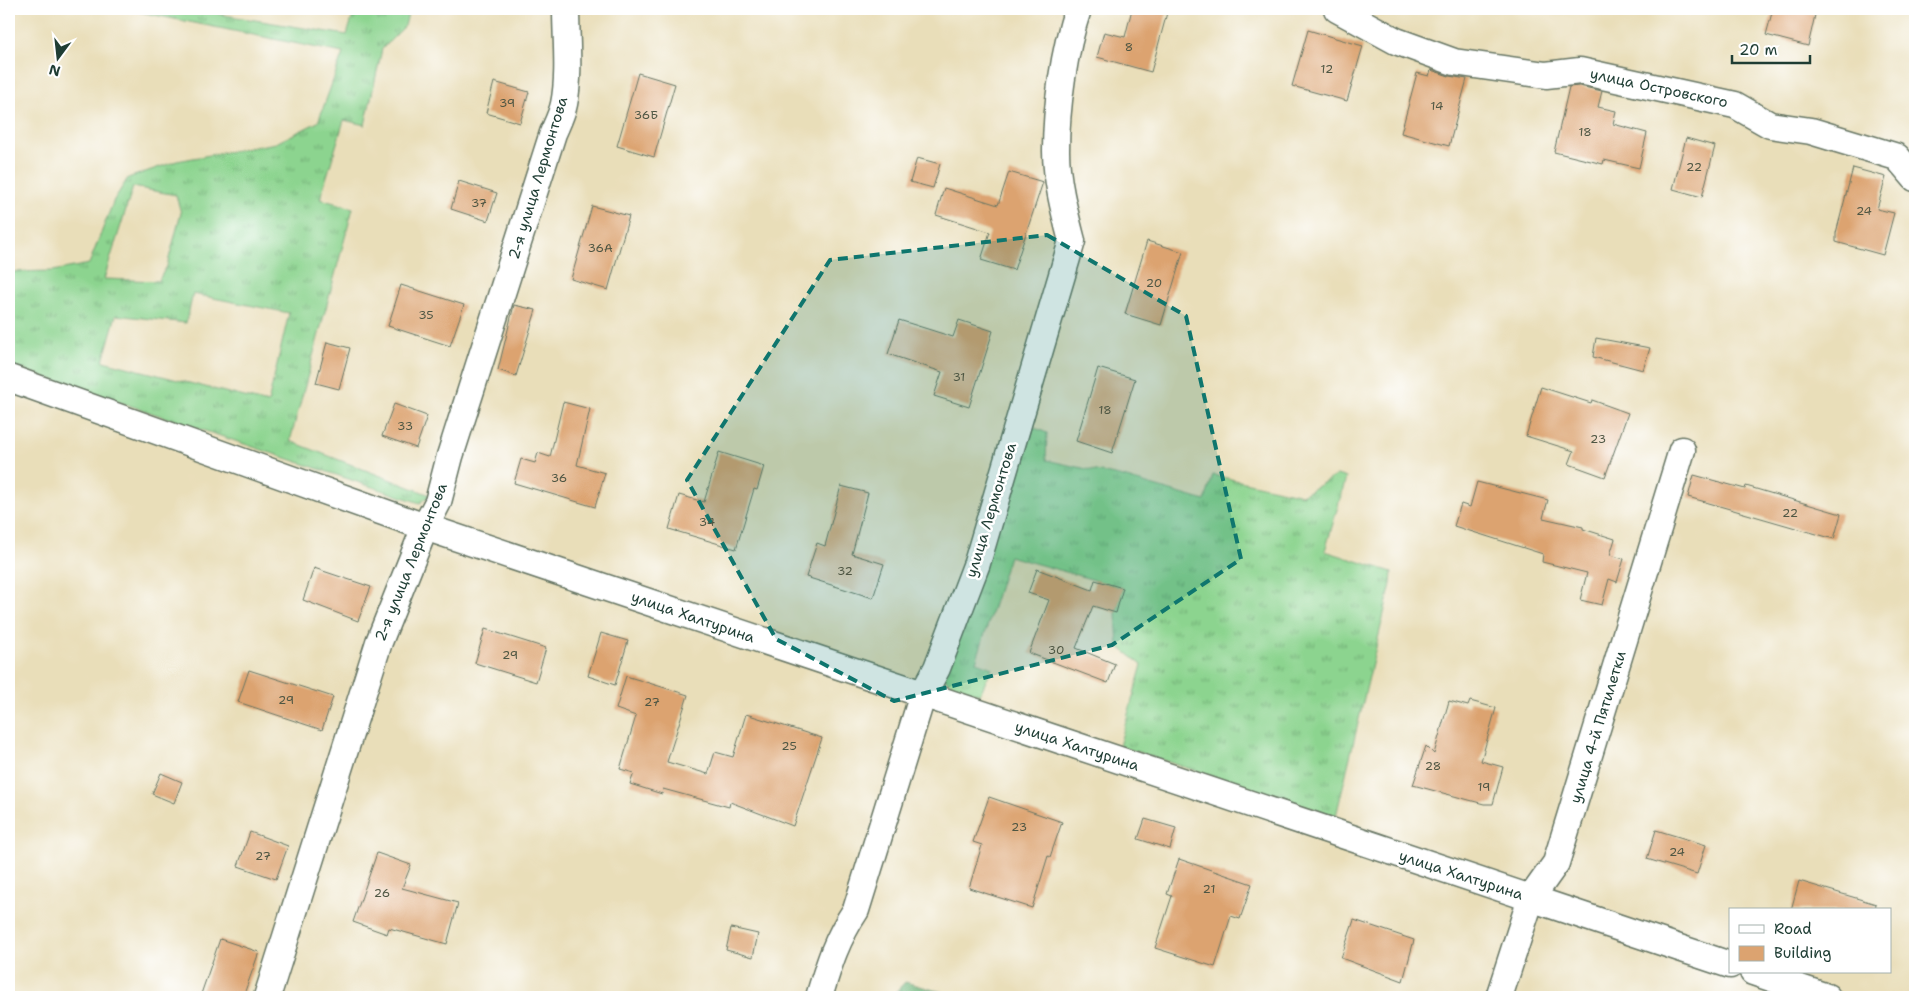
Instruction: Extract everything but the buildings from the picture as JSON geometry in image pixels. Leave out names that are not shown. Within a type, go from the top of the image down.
[{"type":"street","name":"2-я улица Лермонтова","points":[[267,997],[378,642],[425,527],[438,502],[450,456],[564,102],[566,9]]},
{"type":"street","name":"улица Лермонтова","points":[[820,997],[834,950],[843,930],[856,910],[923,694],[937,668],[977,563],[1072,241],[1064,210],[1056,153],[1058,110],[1064,68],[1072,26],[1078,9]]},
{"type":"street","name":"улица Островского","points":[[1336,9],[1396,41],[1454,62],[1546,75],[1580,71],[1735,105],[1770,125],[1811,131],[1897,157],[1915,178]]},
{"type":"street","name":"улица Халтурина","points":[[9,378],[425,527],[1729,965]]},
{"type":"street","name":"улица 4-й Пятилетки","points":[[1499,997],[1531,898],[1556,863],[1682,450]]},
{"type":"street","points":[[1759,974],[1828,997]]},
{"type":"highlighted area","points":[[1047,235],[1186,316],[1241,559],[1112,645],[894,701],[776,639],[687,480],[830,260]]},
{"type":"green space","points":[[125,9],[219,9],[218,14],[347,35],[355,9],[409,9],[405,26],[382,49],[365,125],[344,120],[320,199],[353,208],[290,441],[430,495],[420,503],[9,365],[9,272],[53,271],[89,264],[114,200],[128,178],[177,161],[276,143],[318,122],[343,53]],"holes":[[[133,187],[176,195],[181,213],[167,266],[158,281],[104,279]],[[193,294],[289,313],[268,403],[103,361],[116,315],[186,323]]]},
{"type":"green space","points":[[1025,424],[1047,433],[1046,460],[1123,477],[1205,501],[1213,475],[1302,495],[1337,475],[1346,478],[1325,551],[1392,572],[1391,584],[1336,816],[1119,746],[1142,665],[1118,646],[1116,613],[1123,588],[1009,556],[976,662],[992,668],[980,694],[957,689],[942,676]]},
{"type":"green space","points":[[905,982],[960,997],[891,997]]}]
